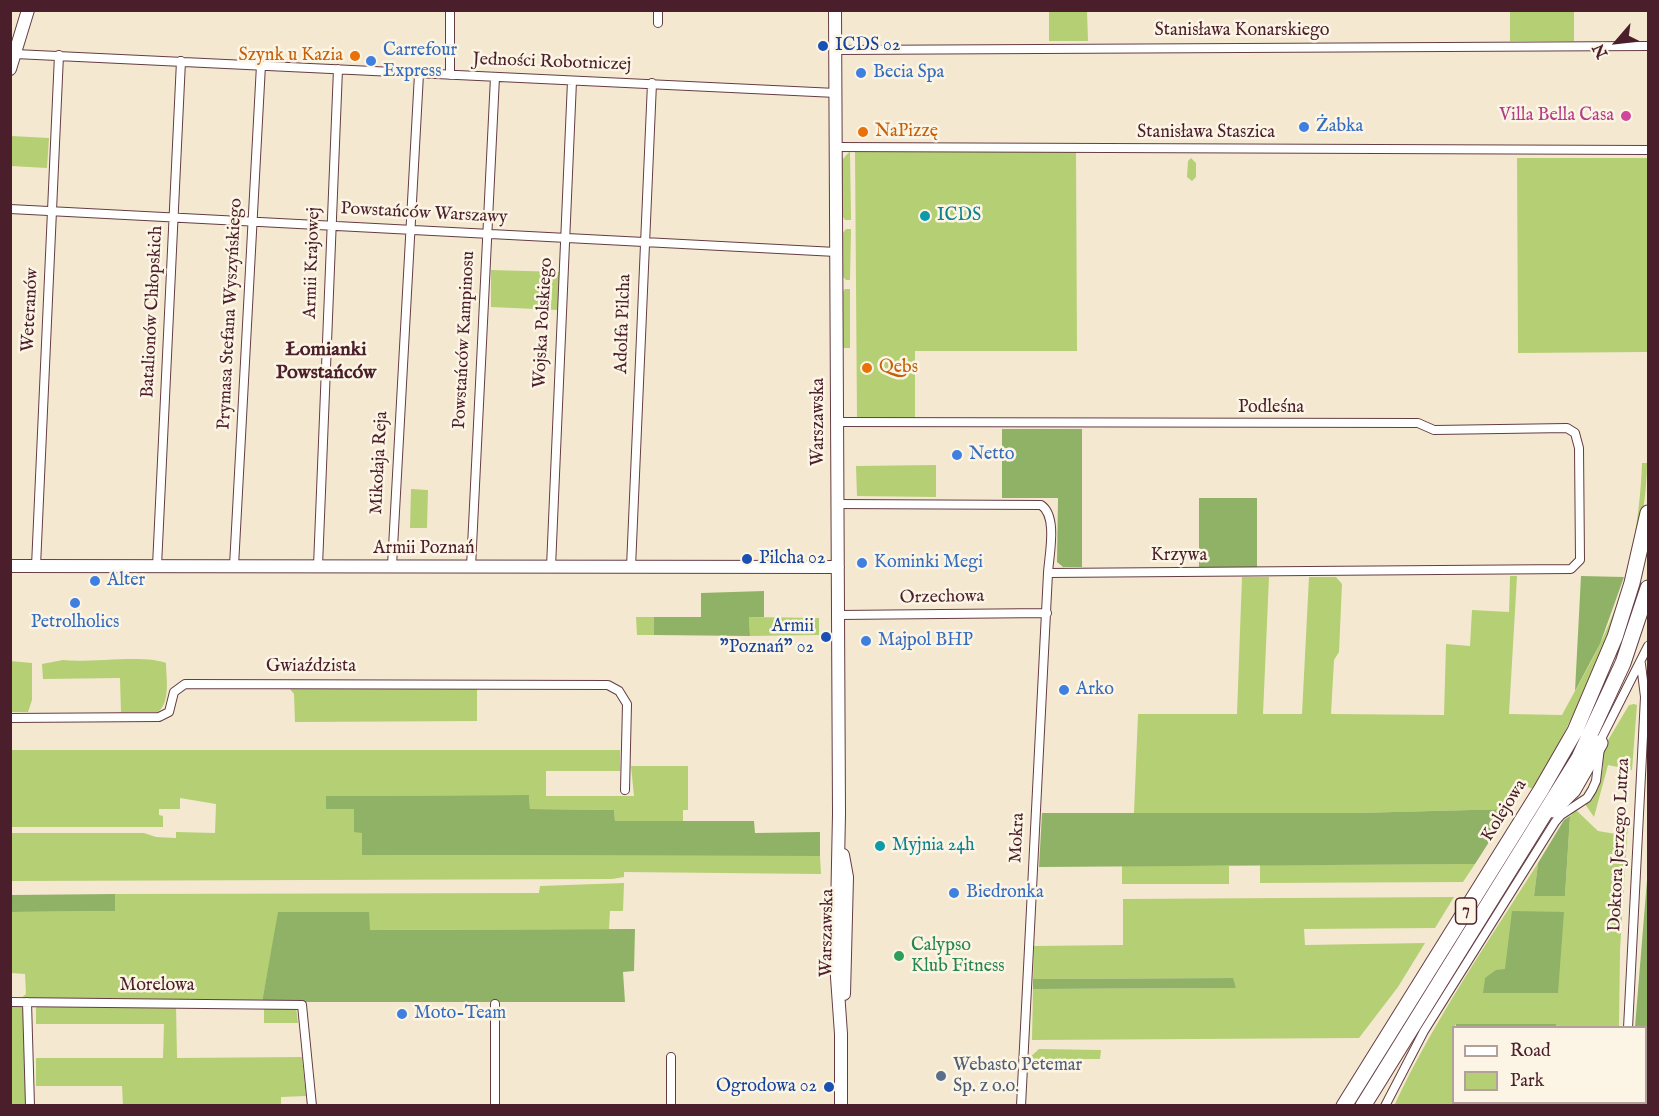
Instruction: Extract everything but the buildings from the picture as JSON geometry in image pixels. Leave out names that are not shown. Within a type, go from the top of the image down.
[{"type":"highway","name":"Kolejowa","points":[[1344,1106],[1536,799],[1575,731],[1615,638],[1632,583],[1648,513]]},
{"type":"highway","name":"Kolejowa","points":[[1363,1106],[1550,820],[1606,703],[1633,637],[1648,588]]},
{"type":"highway","points":[[1550,820],[1568,798],[1599,743]]},
{"type":"street","points":[[11,68],[28,10]]},
{"type":"street","points":[[450,10],[450,75]]},
{"type":"street","points":[[658,10],[658,23]]},
{"type":"street","name":"Warszawska","points":[[835,10],[839,834],[847,877],[841,972],[841,1106]]},
{"type":"street","name":"Stanisława Konarskiego","points":[[835,50],[1648,46]]},
{"type":"street","name":"Jedności Robotniczej","points":[[15,54],[836,93]]},
{"type":"street","name":"Weteranów","points":[[36,566],[59,55]]},
{"type":"street","name":"Batalionów Chłopskich","points":[[158,566],[181,61]]},
{"type":"street","name":"Prymasa Stefana Wyszyńskiego","points":[[234,566],[261,65]]},
{"type":"street","name":"Armii Krajowej","points":[[318,566],[338,69]]},
{"type":"street","name":"Mikołaja Reja","points":[[392,566],[419,74]]},
{"type":"street","name":"Powstańców Kampinosu","points":[[471,567],[495,77]]},
{"type":"street","name":"Wojska Polskiego","points":[[551,567],[572,81]]},
{"type":"street","name":"Adolfa Pilcha","points":[[631,567],[652,83]]},
{"type":"street","name":"Stanisława Staszica","points":[[836,147],[1648,150]]},
{"type":"street","name":"Powstańców Warszawy","points":[[10,209],[836,252]]},
{"type":"street","name":"Podleśna","points":[[837,422],[1418,423],[1434,430],[1567,428],[1575,433],[1579,448],[1580,560]]},
{"type":"street","points":[[837,504],[1041,505],[1046,508],[1050,521],[1048,573]]},
{"type":"street","name":"Krzywa","points":[[1048,573],[1571,569],[1580,560]]},
{"type":"street","name":"Armii Poznań","points":[[10,566],[838,567]]},
{"type":"street","name":"Mokra","points":[[1021,1106],[1048,573]]},
{"type":"street","name":"Orzechowa","points":[[838,615],[1047,613]]},
{"type":"street","points":[[1599,743],[1641,664],[1648,646]]},
{"type":"street","name":"Doktora Jerzego Lutza","points":[[1628,1026],[1645,697],[1641,664]]},
{"type":"street","name":"Gwiaździsta","points":[[10,718],[159,717],[169,712],[174,692],[185,684],[608,685],[619,691],[626,699],[626,790]]},
{"type":"street","points":[[1384,1106],[1424,1031],[1550,820]]},
{"type":"street","name":"Morelowa","points":[[10,1002],[302,1005],[312,1106]]},
{"type":"street","points":[[27,1002],[30,1106]]},
{"type":"street","points":[[495,1004],[495,1106]]},
{"type":"street","points":[[671,1106],[672,1056]]},
{"type":"green space","points":[[1049,11],[1087,11],[1088,41],[1049,41]]},
{"type":"green space","points":[[1510,11],[1574,11],[1574,41],[1510,41]]},
{"type":"green space","points":[[11,136],[49,138],[47,168],[11,166]]},
{"type":"green space","points":[[850,151],[851,220],[845,220],[842,216],[842,160]]},
{"type":"green space","points":[[855,151],[1076,151],[1077,351],[915,351],[915,419],[857,417]]},
{"type":"green space","points":[[1191,158],[1196,163],[1196,177],[1192,181],[1187,177],[1188,161]]},
{"type":"green space","points":[[1517,158],[1648,158],[1648,352],[1518,353]]},
{"type":"green space","points":[[846,229],[851,229],[850,280],[842,276],[842,234]]},
{"type":"green space","points":[[491,270],[560,272],[558,310],[491,307]]},
{"type":"green space","points":[[845,289],[850,289],[850,348],[842,348],[842,293]]},
{"type":"green space","points":[[1002,429],[1082,429],[1082,567],[1063,567],[1057,562],[1058,498],[1002,498]]},
{"type":"green space","points":[[1642,463],[1647,463],[1644,504],[1636,547],[1610,632],[1573,714],[1534,789],[1525,786],[1510,809],[1356,813],[1134,813],[1138,714],[1237,714],[1242,577],[1269,577],[1263,714],[1302,714],[1309,577],[1336,577],[1342,584],[1339,652],[1334,660],[1331,714],[1444,715],[1446,644],[1470,646],[1472,610],[1509,612],[1510,576],[1517,576],[1509,714],[1562,715],[1609,625],[1624,580],[1635,533]]},
{"type":"green space","points":[[936,465],[936,497],[857,496],[856,466]]},
{"type":"green space","points":[[411,489],[428,490],[427,528],[410,528]]},
{"type":"green space","points":[[1199,498],[1257,498],[1257,567],[1199,567]]},
{"type":"green space","points":[[1581,576],[1624,577],[1600,644],[1575,691]]},
{"type":"green space","points":[[764,591],[764,617],[749,617],[750,636],[654,635],[654,617],[701,617],[701,593]]},
{"type":"green space","points":[[636,617],[654,617],[654,635],[637,635]]},
{"type":"green space","points":[[749,617],[819,618],[819,635],[750,636]]},
{"type":"green space","points":[[145,659],[166,663],[165,702],[158,712],[121,712],[120,678],[43,679],[42,664],[63,660]]},
{"type":"green space","points":[[10,661],[32,663],[32,700],[28,712],[11,712]]},
{"type":"green space","points":[[290,689],[477,689],[477,721],[295,722],[294,694]]},
{"type":"green space","points":[[1629,705],[1637,705],[1632,770],[1608,765],[1594,817],[1585,804],[1592,800],[1598,788],[1603,767],[1601,752]]},
{"type":"green space","points":[[10,750],[620,750],[620,771],[546,771],[546,796],[634,796],[631,766],[688,766],[688,810],[683,810],[683,821],[615,821],[614,810],[530,809],[529,795],[327,796],[326,808],[354,809],[362,832],[363,855],[820,856],[821,874],[624,872],[624,877],[612,879],[11,881],[11,833],[144,833],[156,837],[176,838],[176,832],[215,833],[216,804],[180,798],[180,809],[159,809],[159,815],[163,816],[163,827],[11,827]]},
{"type":"green space","points":[[529,795],[530,809],[614,810],[615,821],[754,821],[755,833],[820,832],[820,856],[362,855],[362,833],[354,832],[354,809],[326,809],[326,796]]},
{"type":"green space","points":[[1510,809],[1475,864],[1039,867],[1042,813],[1356,813]]},
{"type":"green space","points":[[1576,810],[1598,831],[1616,834],[1618,821],[1628,822],[1620,950],[1619,1026],[1456,1024],[1452,1026],[1452,1104],[1619,1105],[1394,1106],[1444,1012],[1538,863],[1534,896],[1565,896],[1570,816]],"holes":[[[1505,970],[1484,993],[1485,979]]]},
{"type":"green space","points":[[1570,816],[1565,896],[1534,896],[1538,863],[1564,820]]},
{"type":"green space","points":[[1475,864],[1463,882],[1260,883],[1260,865]]},
{"type":"green space","points":[[1122,866],[1229,866],[1229,884],[1122,884]]},
{"type":"green space","points":[[1647,880],[1648,1105],[1634,1105],[1647,1104],[1647,1026],[1635,1026]]},
{"type":"green space","points":[[624,883],[623,911],[610,911],[609,929],[369,930],[369,912],[279,912],[262,1002],[19,1000],[26,994],[25,974],[11,973],[10,912],[114,911],[115,894],[539,893],[540,886]]},
{"type":"green space","points":[[115,894],[115,911],[11,912],[11,895]]},
{"type":"green space","points":[[1454,897],[1435,928],[1304,929],[1305,945],[1425,943],[1398,987],[1359,1038],[1032,1040],[1033,989],[1236,988],[1232,978],[1033,979],[1034,946],[1123,945],[1123,899]]},
{"type":"green space","points":[[1512,911],[1564,912],[1558,993],[1483,993],[1485,978],[1496,970],[1505,969]]},
{"type":"green space","points":[[278,912],[369,912],[370,930],[635,929],[634,971],[623,972],[625,1002],[262,1002]]},
{"type":"green space","points":[[1233,978],[1236,988],[1033,989],[1033,979]]},
{"type":"green space","points":[[36,1005],[176,1005],[177,1058],[302,1057],[306,1096],[281,1097],[281,1105],[123,1106],[122,1086],[36,1086],[36,1058],[163,1058],[164,1024],[36,1024]]},
{"type":"green space","points":[[11,1006],[25,1006],[25,1105],[11,1106]]},
{"type":"green space","points":[[264,1006],[296,1007],[298,1023],[264,1023]]},
{"type":"green space","points":[[1456,1024],[1556,1024],[1556,1026],[1456,1026]]},
{"type":"green space","points":[[1039,1049],[1101,1050],[1100,1059],[1028,1059]]},
{"type":"place","name":"ICDS 02","points":[[823,46]]},
{"type":"place","name":"Szynk u Kazia","points":[[355,56]]},
{"type":"place","name":"Carrefour Express","points":[[371,61]]},
{"type":"place","name":"Becia Spa","points":[[861,73]]},
{"type":"place","name":"Villa Bella Casa","points":[[1626,116]]},
{"type":"place","name":"Żabka","points":[[1304,127]]},
{"type":"place","name":"NaPizzę","points":[[863,132]]},
{"type":"place","name":"ICDS","points":[[925,216]]},
{"type":"place","name":"Qebs","points":[[867,368]]},
{"type":"place","name":"Netto","points":[[957,455]]},
{"type":"place","name":"Pilcha 02","points":[[747,559]]},
{"type":"place","name":"Kominki Megi","points":[[862,563]]},
{"type":"place","name":"Alter","points":[[95,581]]},
{"type":"place","name":"Petrolholics","points":[[75,603]]},
{"type":"place","name":"Armii \"Poznań\" 02","points":[[826,637]]},
{"type":"place","name":"Majpol BHP","points":[[866,641]]},
{"type":"place","name":"Arko","points":[[1064,690]]},
{"type":"place","name":"Myjnia 24h","points":[[880,846]]},
{"type":"place","name":"Biedronka","points":[[954,893]]},
{"type":"place","name":"Calypso Klub Fitness","points":[[899,956]]},
{"type":"place","name":"Moto-Team","points":[[402,1014]]},
{"type":"place","name":"Webasto Petemar Sp. z o.o.","points":[[941,1076]]},
{"type":"place","name":"Ogrodowa 02","points":[[829,1087]]},
{"type":"district","name":"Łomianki Powstańców","points":[[326,362]]}]
